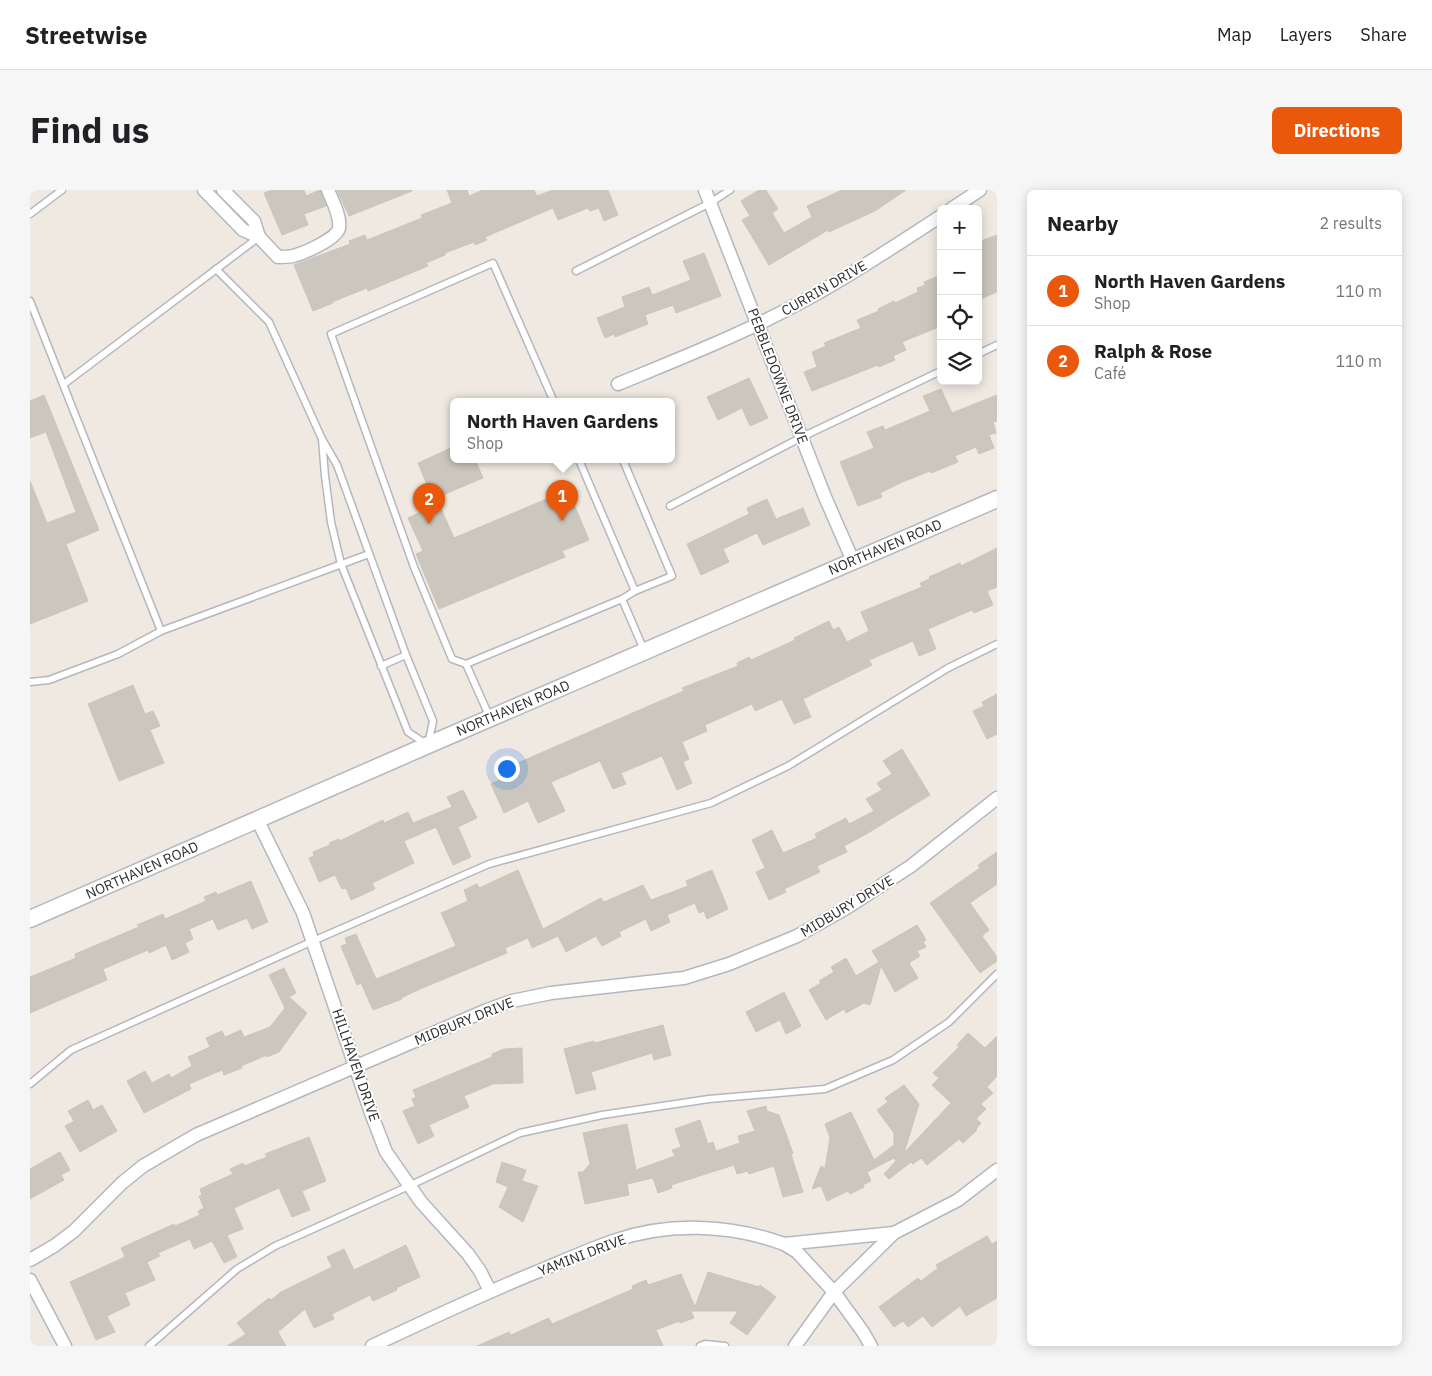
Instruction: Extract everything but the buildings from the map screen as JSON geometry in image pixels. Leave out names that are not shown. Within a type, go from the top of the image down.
[{"type":"street","points":[[204,190],[243,230],[259,237],[278,257],[293,256],[332,238],[339,227],[337,213],[328,190]]},
{"type":"street","points":[[223,190],[254,221],[259,237]]},
{"type":"street","name":"PEBBLEDOWNE DRIVE","points":[[705,190],[852,561]]},
{"type":"street","points":[[958,205],[980,190]]},
{"type":"street","name":"CURRIN DRIVE","points":[[618,384],[758,324],[807,300],[937,219]]},
{"type":"street","name":"NORTHAVEN ROAD","points":[[30,919],[428,744],[997,499]]},
{"type":"street","name":"MIDBURY DRIVE","points":[[30,1260],[54,1246],[74,1231],[122,1182],[169,1150],[196,1135],[512,1001],[551,993],[684,978],[729,964],[788,939],[848,908],[911,866],[997,798]]},
{"type":"street","name":"HILLHAVEN DRIVE","points":[[257,819],[303,913],[386,1152],[421,1202],[468,1254],[480,1271],[490,1291]]},
{"type":"street","name":"YAMINI DRIVE","points":[[795,1346],[834,1292],[894,1233],[958,1200],[997,1170]]},
{"type":"street","name":"YAMINI DRIVE","points":[[372,1346],[490,1291],[614,1241],[651,1232],[688,1227],[728,1229],[784,1244],[894,1233]]},
{"type":"street","points":[[784,1244],[797,1252],[834,1292],[871,1346]]},
{"type":"street","points":[[30,1280],[65,1346]]},
{"type":"lane","points":[[30,214],[62,190]]},
{"type":"lane","points":[[576,271],[710,203],[730,190]]},
{"type":"lane","points":[[64,384],[259,237]]},
{"type":"lane","points":[[552,398],[493,263],[331,334],[414,567],[452,660],[466,664],[622,599],[635,591],[672,576],[624,463]]},
{"type":"lane","points":[[216,269],[269,322],[322,439],[337,465],[406,656],[432,721],[428,744],[408,732],[341,564],[331,522],[322,439]]},
{"type":"lane","points":[[30,301],[161,630]]},
{"type":"lane","points":[[982,352],[997,345]]},
{"type":"lane","points":[[670,506],[802,437],[937,373]]},
{"type":"lane","points":[[580,463],[635,591]]},
{"type":"lane","points":[[30,682],[49,680],[118,654],[161,630],[369,554]]},
{"type":"lane","points":[[622,599],[645,651]]},
{"type":"lane","points":[[30,1084],[71,1050],[313,940],[489,864],[711,803],[788,766],[948,668],[997,644]]},
{"type":"lane","points":[[381,666],[406,656]]},
{"type":"lane","points":[[466,664],[490,718]]},
{"type":"lane","points":[[149,1346],[245,1265],[275,1246],[410,1186],[520,1133],[602,1115],[709,1099],[825,1088],[893,1060],[949,1022],[997,974]]},
{"type":"lane","points":[[700,1346],[705,1344],[725,1346]]},
{"type":"place","name":"North Haven Gardens","points":[[562,521]]},
{"type":"place","name":"Ralph & Rose","points":[[429,524]]}]
